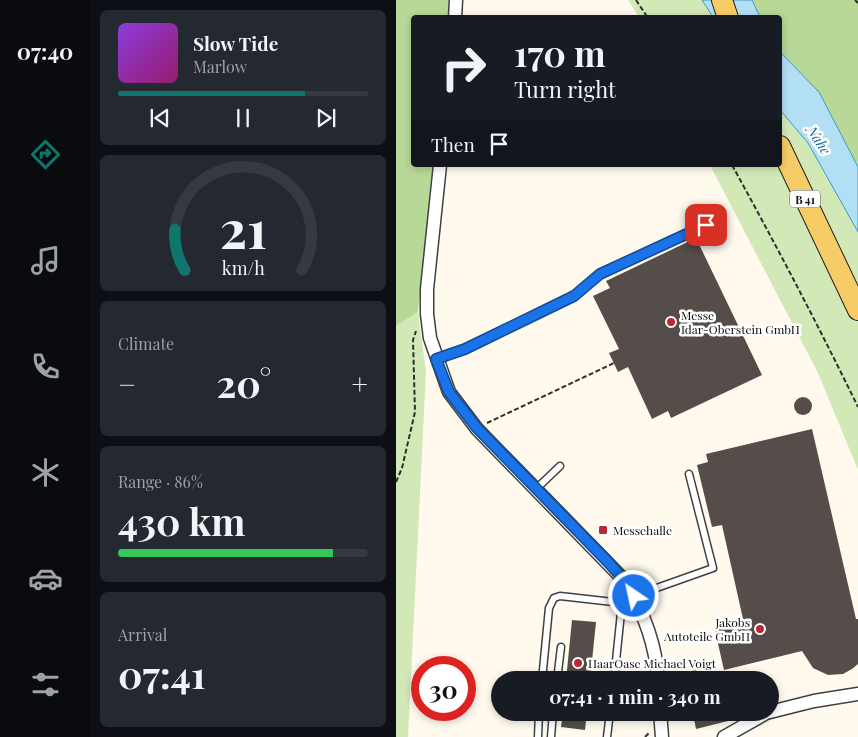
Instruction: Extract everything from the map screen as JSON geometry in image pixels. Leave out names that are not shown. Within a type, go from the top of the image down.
[{"type":"main road","points":[[722,0],[727,15]]},
{"type":"main road","name":"B 41","points":[[783,153],[858,310]]},
{"type":"street","points":[[455,15],[456,0]]},
{"type":"street","points":[[440,167],[427,289],[428,323],[436,359],[449,392],[477,428],[625,581],[634,596],[650,633],[657,671]]},
{"type":"street","points":[[779,710],[814,701],[858,694]]},
{"type":"street","points":[[661,721],[662,737]]},
{"type":"street","points":[[724,737],[752,721]]},
{"type":"lane","points":[[436,359],[465,349],[574,296],[600,274],[706,225]]},
{"type":"lane","points":[[536,489],[560,466]]},
{"type":"lane","points":[[543,671],[550,608],[554,598],[560,596],[622,603],[634,596],[713,568],[689,474]]},
{"type":"lane","points":[[616,671],[622,603]]},
{"type":"lane","points":[[558,671],[561,647]]},
{"type":"lane","points":[[538,737],[539,721]]},
{"type":"lane","points":[[550,737],[552,721]]},
{"type":"lane","points":[[608,737],[609,721]]},
{"type":"path","points":[[636,0],[646,15]]},
{"type":"path","points":[[855,0],[858,3]]},
{"type":"path","points":[[733,167],[798,287],[858,407]]},
{"type":"path","points":[[396,482],[402,468],[415,412],[413,340],[417,327],[428,323]]},
{"type":"path","points":[[477,428],[614,362]]},
{"type":"green space","points":[[396,0],[450,0],[448,15],[411,15],[411,167],[433,167],[418,312],[396,326]]},
{"type":"green space","points":[[628,0],[702,0],[712,15],[638,15]]},
{"type":"green space","points":[[752,0],[858,0],[858,167],[819,92],[782,54],[782,15],[759,15]]},
{"type":"green space","points":[[782,112],[808,143],[858,232],[858,470],[818,373],[711,167],[782,167]]},
{"type":"green space","points":[[418,312],[426,371],[408,737],[396,737],[396,326]]},
{"type":"water","points":[[702,0],[752,0],[759,15],[712,15]]},
{"type":"water","name":"Nahe","points":[[782,54],[819,92],[858,167],[858,232],[808,143],[782,112]]},
{"type":"building","name":"Messe Idar-Oberstein GmbH","points":[[696,238],[762,375],[671,418],[668,411],[652,419],[628,367],[618,372],[609,353],[619,349],[593,296],[610,288],[606,281]]},
{"type":"building","points":[[803,397],[809,400],[812,406],[809,412],[803,415],[797,412],[794,406],[797,400]]},
{"type":"building","points":[[812,429],[856,619],[858,619],[858,664],[843,674],[828,675],[813,668],[802,651],[724,670],[714,626],[743,619],[722,525],[712,527],[697,465],[708,462],[706,454]]},
{"type":"building","points":[[572,620],[596,622],[591,671],[567,671]]},
{"type":"building","points":[[562,721],[586,721],[585,730],[561,727]]},
{"type":"building","points":[[694,721],[728,721],[696,729]]},
{"type":"place","name":"Messe Idar-Oberstein GmbH","points":[[671,322]]},
{"type":"place","name":"Messehalle","points":[[603,530]]},
{"type":"place","name":"Jakobs Autoteile GmbH","points":[[760,629]]},
{"type":"place","name":"HaarOase Michael Voigt","points":[[578,663]]},
{"type":"route","points":[[634,596],[625,581],[608,562],[477,428],[449,392],[436,359],[465,349],[574,296],[600,274],[706,225]]}]
